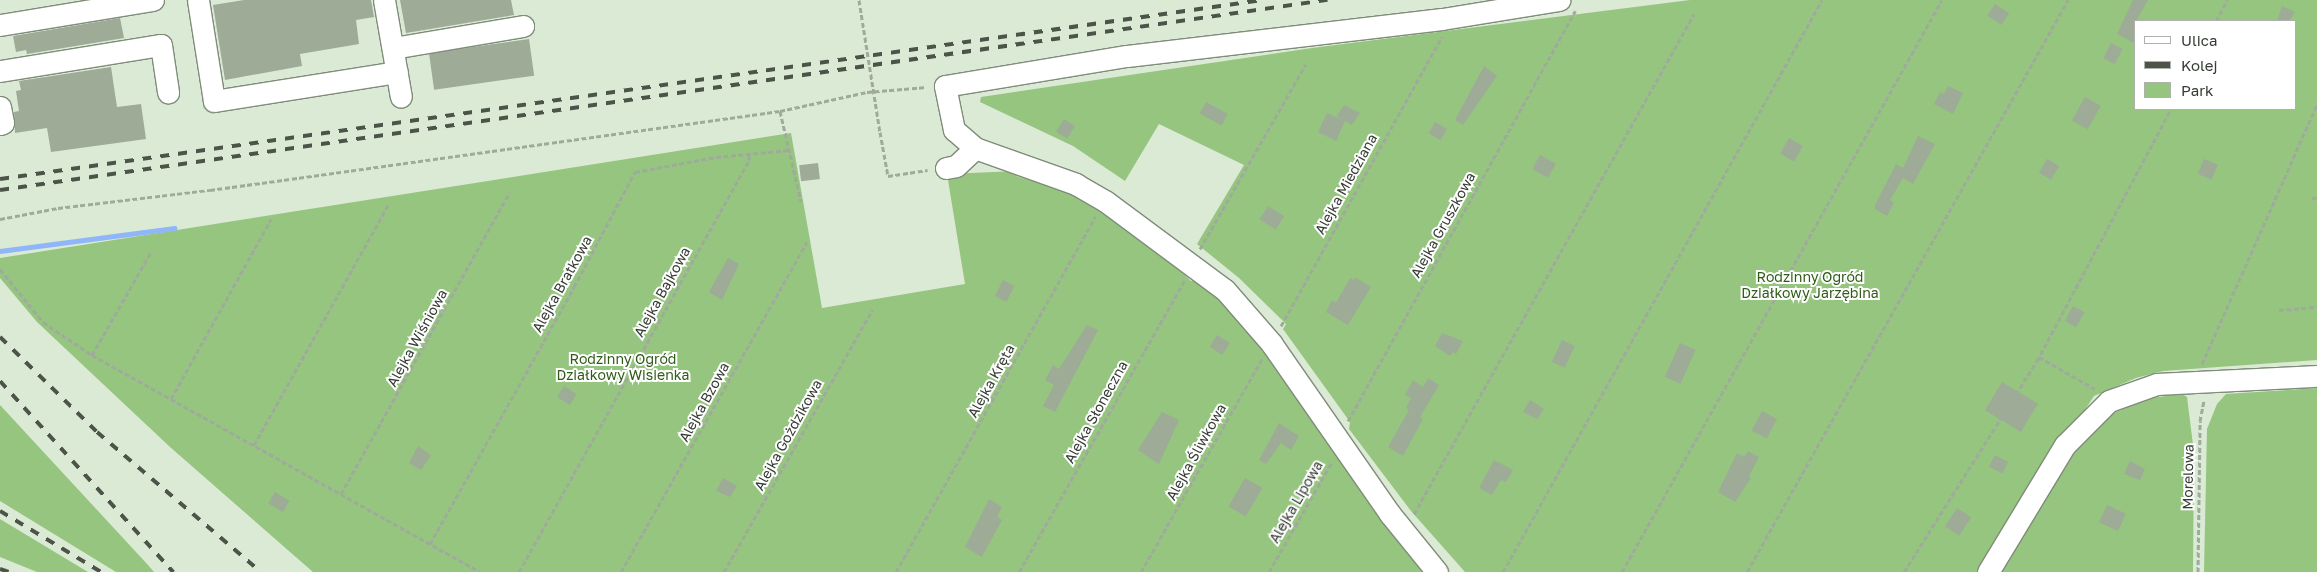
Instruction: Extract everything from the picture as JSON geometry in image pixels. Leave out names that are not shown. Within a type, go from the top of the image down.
[{"type":"lane","points":[[0,25],[153,0]]},
{"type":"lane","points":[[198,0],[214,101],[396,72]]},
{"type":"lane","points":[[384,0],[401,97]]},
{"type":"lane","points":[[1437,572],[1404,532],[1272,344],[1225,290],[1106,200],[1076,184],[975,148],[954,130],[945,86],[1127,56],[1465,16],[1559,0]]},
{"type":"lane","points":[[392,48],[523,26]]},
{"type":"lane","points":[[0,71],[161,45],[168,92]]},
{"type":"lane","points":[[0,107],[3,123],[0,124]]},
{"type":"lane","points":[[946,168],[956,166],[975,148]]},
{"type":"lane","points":[[1988,572],[2065,445],[2109,401],[2157,384],[2317,376]]},
{"type":"path","points":[[859,0],[888,176],[946,168]]},
{"type":"path","points":[[1503,572],[1822,0]]},
{"type":"path","points":[[1622,572],[1942,0]]},
{"type":"path","points":[[1747,572],[2068,0]]},
{"type":"path","points":[[2217,20],[2227,0]]},
{"type":"path","points":[[1404,532],[1694,14]]},
{"type":"path","name":"Alejka Gruszkowa","points":[[1340,441],[1568,23]]},
{"type":"path","name":"Alejka Miedziana","points":[[1272,344],[1443,36]]},
{"type":"path","name":"Alejka Słoneczna","points":[[1019,572],[1306,64]]},
{"type":"path","points":[[0,218],[58,208],[210,190],[780,111],[867,92],[945,86]]},
{"type":"path","name":"Morelowa","points":[[2198,572],[2200,382],[2317,104]]},
{"type":"path","points":[[1904,572],[2039,357],[2170,110]]},
{"type":"path","points":[[780,111],[801,202]]},
{"type":"path","name":"Alejka Bratkowa","points":[[430,544],[574,287],[635,172],[716,157],[790,150]]},
{"type":"path","name":"Alejka Bajkowa","points":[[519,572],[750,160],[749,154]]},
{"type":"path","name":"Alejka Wiśniowa","points":[[341,494],[510,192]]},
{"type":"path","points":[[2312,198],[2317,198]]},
{"type":"path","name":"Alejka Kręta","points":[[896,572],[1106,200]]},
{"type":"path","points":[[254,445],[388,205]]},
{"type":"path","points":[[171,399],[271,220]]},
{"type":"path","name":"Alejka Bzowa","points":[[621,572],[807,242]]},
{"type":"path","points":[[92,355],[151,252]]},
{"type":"path","points":[[0,269],[43,322],[92,355],[480,572]]},
{"type":"path","points":[[2279,310],[2317,307]]},
{"type":"path","name":"Alejka Gożdzikowa","points":[[724,572],[873,309]]},
{"type":"path","name":"Alejka Śliwkowa","points":[[1142,572],[1272,344]]},
{"type":"path","points":[[2039,357],[2099,392],[2109,401]]},
{"type":"path","name":"Alejka Lipowa","points":[[1269,572],[1340,441]]},
{"type":"green space","name":"Rodzinny Ogród Działkowy Jarzębina","points":[[1690,0],[2317,0],[2317,360],[2163,371],[2136,378],[2094,396],[1978,572],[1465,572],[1411,511],[1349,429],[1350,422],[1283,329],[1286,324],[1239,278],[1197,244],[1244,165],[1159,124],[1125,181],[1073,146],[980,102],[981,97],[1312,48]]},
{"type":"green space","name":"Rodzinny Ogród Działkowy Wisienka","points":[[791,133],[822,308],[965,284],[947,174],[1017,171],[1016,176],[1066,191],[1094,205],[1182,267],[1182,272],[1191,281],[1197,281],[1226,303],[1260,343],[1262,351],[1272,360],[1429,572],[313,572],[170,447],[37,322],[0,278],[0,258]]},
{"type":"green space","points":[[2317,388],[2317,572],[2204,572],[2207,429],[2217,404],[2226,394]]},
{"type":"green space","points":[[2182,394],[2187,397],[2194,453],[2193,572],[1998,572],[2082,441],[2109,415],[2150,398]]},
{"type":"green space","points":[[0,405],[154,572],[116,572],[0,501]]},
{"type":"green space","points":[[0,519],[88,572],[37,572],[0,557]]},
{"type":"building","points":[[244,0],[371,0],[374,17],[356,20],[359,44],[300,54],[302,66],[225,80],[213,5]]},
{"type":"building","points":[[400,0],[511,0],[514,15],[406,33]]},
{"type":"building","points":[[2133,0],[2148,0],[2137,20],[2134,20],[2134,43],[2117,34]]},
{"type":"building","points":[[1995,4],[2009,13],[2002,25],[1987,16]]},
{"type":"building","points":[[2282,6],[2295,12],[2290,20],[2277,20]]},
{"type":"building","points":[[120,18],[124,38],[27,54],[26,50],[16,52],[13,36]]},
{"type":"building","points":[[529,39],[534,76],[434,90],[429,53]]},
{"type":"building","points":[[2111,43],[2123,49],[2115,64],[2103,58]]},
{"type":"building","points":[[1484,66],[1497,76],[1463,125],[1455,120]]},
{"type":"building","points":[[111,67],[117,107],[141,104],[146,139],[51,152],[47,128],[15,133],[14,112],[19,111],[16,91],[21,90],[19,81]]},
{"type":"building","points":[[1948,86],[1963,93],[1953,114],[1934,104],[1940,92],[1944,94]]},
{"type":"building","points":[[2085,97],[2101,106],[2088,129],[2072,121]]},
{"type":"building","points":[[1206,102],[1228,114],[1222,125],[1200,113]]},
{"type":"building","points":[[1344,105],[1360,113],[1352,125],[1345,121],[1336,141],[1318,132],[1327,113],[1343,120],[1337,116]]},
{"type":"building","points":[[1064,119],[1075,126],[1067,139],[1056,132]]},
{"type":"building","points":[[1435,122],[1447,129],[1441,140],[1428,133]]},
{"type":"building","points":[[1918,136],[1935,144],[1913,184],[1903,178],[1890,200],[1894,203],[1887,216],[1875,209],[1875,205],[1896,164],[1903,168]]},
{"type":"building","points":[[1789,138],[1803,146],[1794,162],[1780,154]]},
{"type":"building","points":[[1540,155],[1556,164],[1548,178],[1532,169]]},
{"type":"building","points":[[2047,159],[2059,166],[2051,180],[2039,173]]},
{"type":"building","points":[[2204,159],[2218,165],[2212,180],[2198,174]]},
{"type":"building","points":[[818,163],[820,179],[801,181],[799,165]]},
{"type":"building","points":[[1268,206],[1284,216],[1276,230],[1260,220]]},
{"type":"building","points":[[728,258],[739,264],[722,300],[709,292]]},
{"type":"building","points":[[1355,277],[1371,287],[1348,325],[1326,312],[1332,300],[1336,303],[1350,278],[1354,280]]},
{"type":"building","points":[[1003,280],[1015,286],[1006,302],[995,296]]},
{"type":"building","points":[[2073,306],[2084,312],[2076,327],[2065,321]]},
{"type":"building","points":[[1087,325],[1098,330],[1055,412],[1043,406],[1054,385],[1045,380],[1053,365],[1059,369]]},
{"type":"building","points":[[1442,333],[1463,341],[1456,354],[1453,352],[1450,356],[1435,346]]},
{"type":"building","points":[[1217,335],[1230,343],[1222,355],[1210,347]]},
{"type":"building","points":[[1562,340],[1575,346],[1565,368],[1552,362]]},
{"type":"building","points":[[1680,343],[1696,350],[1680,384],[1665,377]]},
{"type":"building","points":[[1428,378],[1439,385],[1420,417],[1423,419],[1403,456],[1388,447],[1409,410],[1406,408],[1411,398],[1405,395],[1413,380],[1423,387]]},
{"type":"building","points":[[2002,382],[2038,404],[2021,432],[1985,410]]},
{"type":"building","points":[[564,386],[577,394],[570,405],[557,397]]},
{"type":"building","points":[[1530,400],[1544,409],[1537,419],[1523,412]]},
{"type":"building","points":[[1762,411],[1777,419],[1767,438],[1752,430]]},
{"type":"building","points":[[1162,412],[1179,420],[1159,464],[1138,450]]},
{"type":"building","points":[[1279,423],[1299,436],[1291,450],[1281,443],[1266,464],[1259,460]]},
{"type":"building","points":[[418,446],[431,455],[421,470],[409,463]]},
{"type":"building","points":[[1748,451],[1759,457],[1749,476],[1751,478],[1735,502],[1718,492],[1737,453],[1744,457]]},
{"type":"building","points":[[1995,455],[2008,462],[2002,474],[1989,466]]},
{"type":"building","points":[[1494,460],[1513,470],[1506,482],[1501,480],[1492,495],[1479,488]]},
{"type":"building","points":[[2130,461],[2145,469],[2140,480],[2124,474]]},
{"type":"building","points":[[723,478],[737,486],[730,497],[716,491]]},
{"type":"building","points":[[1245,478],[1262,488],[1246,517],[1228,507]]},
{"type":"building","points":[[275,492],[290,501],[283,512],[268,503]]},
{"type":"building","points":[[989,499],[1002,507],[997,517],[1002,520],[982,557],[965,547]]},
{"type":"building","points":[[2107,505],[2126,514],[2118,531],[2099,522]]},
{"type":"building","points":[[1957,508],[1971,517],[1959,536],[1945,526]]},
{"type":"waterway","points":[[0,251],[174,228]]},
{"type":"railway","points":[[0,179],[1262,0]]},
{"type":"railway","points":[[0,190],[1327,0]]},
{"type":"railway","points":[[0,337],[97,432],[261,572]]},
{"type":"railway","points":[[0,381],[173,572]]},
{"type":"railway","points":[[0,511],[101,572]]},
{"type":"railway","points":[[0,569],[9,572]]}]
